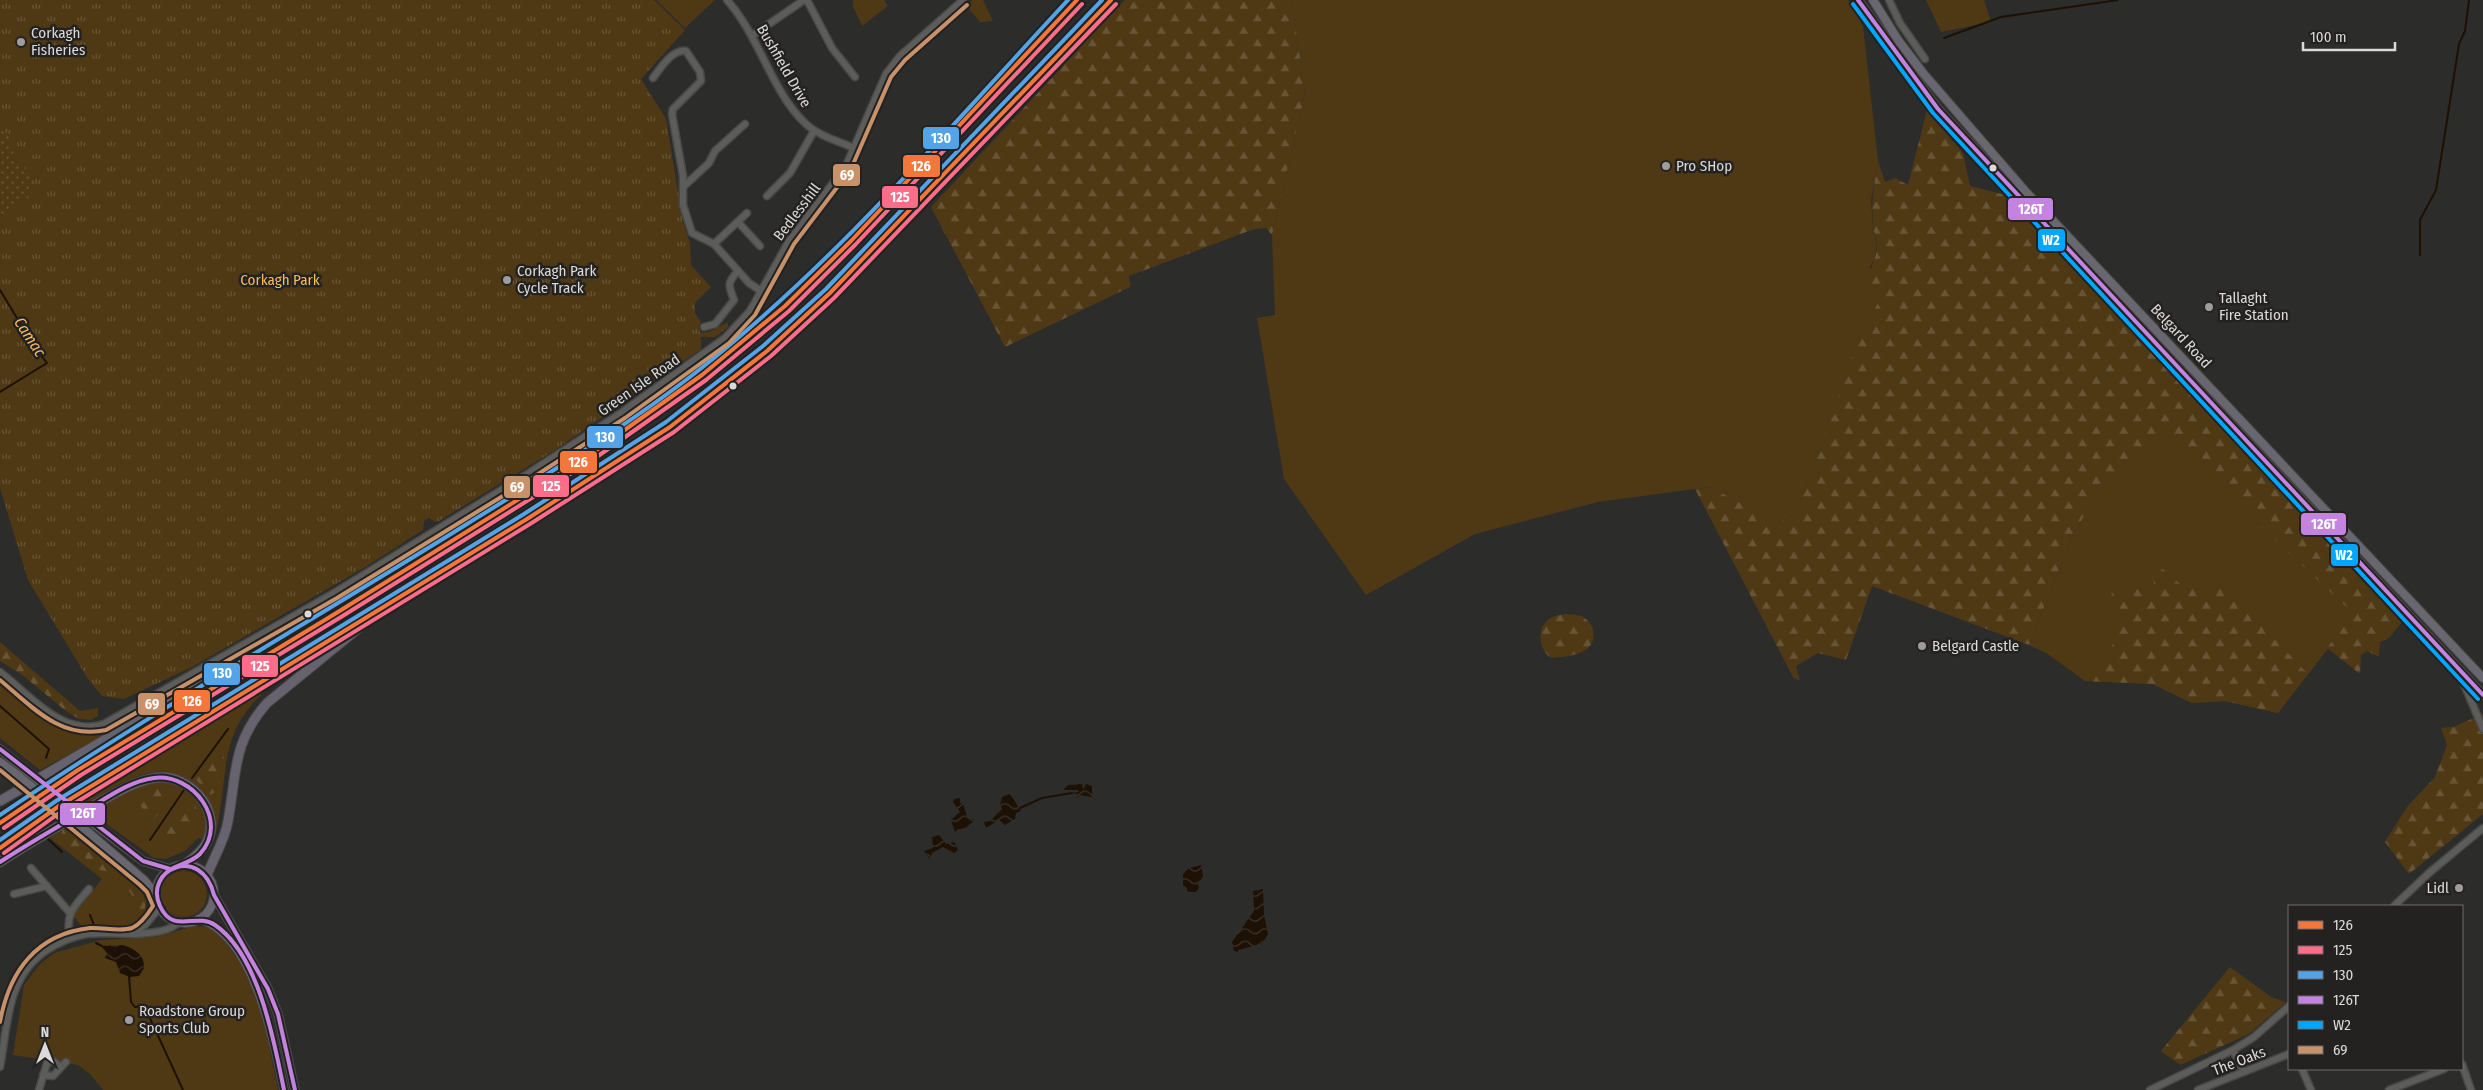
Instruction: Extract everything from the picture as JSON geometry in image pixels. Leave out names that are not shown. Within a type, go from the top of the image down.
[{"type":"highway","points":[[0,823],[78,770],[338,612],[626,431],[740,344],[785,306],[852,241],[1077,0]]},
{"type":"highway","points":[[0,848],[59,806],[543,509],[670,427],[767,350],[860,263],[1111,0]]},
{"type":"highway","points":[[207,875],[228,823],[238,751],[244,735],[255,717],[267,703],[388,605]]},
{"type":"highway","points":[[0,800],[144,717],[338,612]]},
{"type":"highway","points":[[0,862],[118,792],[155,778],[168,777],[186,784],[196,791],[206,803],[210,820],[206,844],[200,854],[184,865]]},
{"type":"main road","name":"Belgard Road","points":[[1858,0],[1938,109],[2483,695]]},
{"type":"main road","name":"Belgard Road","points":[[1864,0],[1871,20]]},
{"type":"main road","name":"Belgard Road","points":[[1873,0],[1898,40],[1923,73],[2026,192],[2483,678]]},
{"type":"main road","points":[[2156,343],[2164,337]]},
{"type":"main road","points":[[0,749],[143,861],[170,869],[184,865],[197,867],[207,875],[214,888],[209,911],[192,922],[179,922],[168,917],[144,880],[88,832],[0,762]]},
{"type":"main road","points":[[156,896],[160,881],[170,869]]},
{"type":"main road","points":[[214,895],[268,989],[278,1014],[295,1090]]},
{"type":"main road","points":[[199,919],[215,924],[226,934],[249,970],[269,1022],[284,1090]]},
{"type":"street","name":"Bushfield Drive","points":[[727,0],[753,35],[781,90],[796,113],[814,131],[854,148]]},
{"type":"street","points":[[753,35],[805,0],[832,48],[855,77]]},
{"type":"street","name":"Bedlesshill","points":[[761,291],[789,241],[836,181],[854,148],[878,90],[891,67],[900,56],[963,0]]},
{"type":"street","points":[[1889,0],[1900,23],[1925,58]]},
{"type":"street","points":[[653,78],[675,53],[680,50],[686,51],[700,72],[701,81],[673,109],[672,114],[682,167],[683,205],[692,233],[714,244],[749,283],[761,291]]},
{"type":"street","points":[[683,187],[709,163],[715,151],[745,124]]},
{"type":"street","points":[[767,196],[790,173],[814,131]]},
{"type":"street","points":[[714,244],[747,213]]},
{"type":"street","points":[[738,222],[760,246]]},
{"type":"street","points":[[704,327],[715,324],[734,300],[728,288],[728,281],[738,271]]},
{"type":"street","name":"Green Isle Road","points":[[0,672],[49,712],[71,726],[94,728],[104,724],[334,593],[582,439],[725,338],[750,311],[761,291]]},
{"type":"street","points":[[2452,660],[2483,729]]},
{"type":"street","points":[[2395,905],[2429,873],[2483,828]]},
{"type":"street","points":[[31,868],[70,913]]},
{"type":"street","points":[[14,894],[47,886]]},
{"type":"street","points":[[70,938],[68,922],[70,913],[89,889]]},
{"type":"street","points":[[133,934],[146,924],[160,907]]},
{"type":"street","points":[[0,1067],[8,1014],[18,981],[38,956],[70,938],[95,934],[150,933],[175,927],[179,922]]},
{"type":"street","points":[[2150,1090],[2234,1050],[2254,1037],[2288,1007]]},
{"type":"street","points":[[2234,1050],[2244,1072]]},
{"type":"street","name":"The Oaks","points":[[2198,1090],[2288,1054]]},
{"type":"street","points":[[39,1090],[43,1075],[47,1063],[50,1061],[64,1064],[53,1076],[43,1075]]},
{"type":"street","points":[[2463,1067],[2471,1090]]},
{"type":"street","points":[[2302,1070],[2312,1090]]},
{"type":"street","points":[[2389,1090],[2441,1070]]},
{"type":"green space","name":"Corkagh Park","points":[[0,0],[654,0],[685,30],[641,79],[666,119],[683,222],[690,243],[691,265],[711,287],[695,303],[695,313],[701,322],[699,325],[700,333],[709,332],[728,322],[728,327],[715,337],[701,337],[701,349],[555,450],[439,521],[435,522],[429,518],[424,521],[423,530],[367,566],[192,667],[124,699],[102,696],[88,679],[28,580],[0,488]]},
{"type":"green space","points":[[656,0],[715,0],[685,28]]},
{"type":"green space","points":[[853,0],[884,0],[888,6],[862,26],[853,6]]},
{"type":"green space","points":[[972,0],[983,0],[993,21],[980,22],[967,7]]},
{"type":"green space","points":[[1125,0],[1292,0],[1305,94],[1272,235],[1266,228],[1254,229],[1129,276],[1130,287],[1005,347],[931,207]]},
{"type":"green space","points":[[1292,0],[1848,0],[1863,26],[1878,161],[1871,200],[1873,227],[1877,246],[1874,260],[1870,267],[1880,299],[1858,342],[1796,513],[1779,523],[1710,487],[1598,502],[1475,534],[1366,595],[1284,479],[1257,318],[1275,315],[1272,235],[1305,94]]},
{"type":"green space","points":[[1926,0],[1984,0],[1991,22],[1941,32]]},
{"type":"green space","points":[[1927,110],[1963,153],[1970,186],[2002,194],[2396,609],[2402,622],[2389,638],[2380,642],[2379,657],[2367,651],[2361,655],[2360,674],[2327,648],[2354,614],[2166,438],[2151,445],[2086,512],[2071,540],[2029,645],[1872,586],[1846,660],[1818,653],[1796,666],[1800,681],[1793,677],[1695,489],[1710,487],[1779,523],[1796,513],[1858,341],[1880,299],[1869,286],[1870,273],[1877,246],[1872,208],[1878,161],[1885,182],[1895,178],[1908,185]]},
{"type":"green space","points":[[0,122],[9,137],[14,151],[12,156],[31,175],[35,188],[28,198],[0,216]]},
{"type":"green space","points":[[2166,438],[2355,614],[2278,713],[2225,701],[2192,703],[2153,684],[2085,681],[2046,653],[2029,645],[2071,540],[2086,512],[2151,445]]},
{"type":"green space","points":[[2150,558],[2186,589],[2226,589],[2307,673],[2278,713],[2225,701],[2192,703],[2153,684],[2085,681],[2109,657],[2122,612],[2111,593],[2128,584],[2154,585]]},
{"type":"green space","points":[[1565,614],[1579,615],[1585,618],[1593,630],[1593,639],[1588,648],[1580,653],[1551,658],[1542,645],[1542,628],[1551,618]]},
{"type":"green space","points":[[0,642],[80,711],[98,708],[98,716],[91,720],[79,719],[66,711],[21,674],[0,661]]},
{"type":"green space","points":[[288,672],[265,691],[248,709],[237,726],[227,762],[216,833],[212,832],[212,809],[201,790],[185,778],[175,774],[155,772],[144,774],[120,784],[82,806],[79,803],[160,754]]},
{"type":"green space","points":[[0,680],[42,715],[60,727],[78,733],[106,734],[40,770],[0,738]]},
{"type":"green space","points":[[2483,714],[2483,814],[2409,874],[2385,842],[2407,807],[2435,777],[2447,745],[2441,728],[2453,727]]},
{"type":"green space","points":[[232,731],[224,752],[220,789],[210,795],[194,777]]},
{"type":"green space","points":[[164,781],[182,788],[191,794],[203,810],[206,820],[203,840],[198,838],[185,851],[166,859],[154,858],[90,812],[135,788]]},
{"type":"green space","points":[[167,785],[178,787],[153,821],[134,798],[153,787]]},
{"type":"green space","points":[[190,795],[196,807],[198,821],[177,836],[161,836]]},
{"type":"green space","points":[[65,828],[144,895],[146,910],[140,918],[126,926],[83,928],[73,915],[102,879],[50,838]]},
{"type":"green space","points":[[65,828],[140,891],[146,900],[144,913],[137,916],[137,909],[131,894],[121,880],[114,875],[100,870],[61,839],[62,830]]},
{"type":"green space","points":[[184,871],[197,875],[203,881],[207,894],[203,907],[197,913],[184,917],[171,913],[165,907],[161,894],[165,881],[171,875]]},
{"type":"green space","name":"Roadstone Group Sports Club","points":[[194,926],[210,927],[219,933],[248,974],[264,1021],[278,1090],[103,1090],[89,1073],[78,1065],[13,1055],[24,985],[39,965],[54,953],[101,940],[156,937]]},
{"type":"green space","points":[[2230,967],[2271,997],[2286,1002],[2249,1034],[2180,1065],[2161,1051]]},
{"type":"water","points":[[1082,784],[1083,790],[1086,784],[1092,786],[1092,797],[1080,795],[1077,798],[1077,794],[1072,793],[1079,792],[1078,790],[1063,790],[1068,785]]},
{"type":"water","points":[[1010,794],[1021,811],[1016,813],[1015,819],[1005,825],[999,820],[986,828],[984,822],[990,821],[1002,809],[1000,805],[1002,797]]},
{"type":"water","points":[[960,798],[960,803],[963,804],[968,819],[974,819],[974,821],[964,829],[958,829],[955,832],[951,820],[960,812],[953,802],[954,799]]},
{"type":"water","points":[[939,835],[946,844],[954,842],[958,850],[954,853],[943,847],[932,853],[930,859],[924,851],[933,848],[932,837]]},
{"type":"water","points":[[1201,865],[1203,876],[1198,885],[1199,888],[1196,892],[1187,892],[1187,888],[1183,885],[1183,874],[1189,868]]},
{"type":"water","points":[[1263,889],[1264,915],[1268,934],[1262,944],[1238,950],[1238,952],[1234,951],[1232,942],[1254,911],[1253,891]]},
{"type":"water","points":[[122,945],[134,950],[143,959],[144,968],[139,976],[130,977],[120,973],[116,962],[105,958],[107,953],[101,946]]},
{"type":"waterway","points":[[1944,38],[2001,17],[2118,0]]},
{"type":"waterway","points":[[2420,255],[2420,220],[2436,190],[2459,44],[2465,31],[2469,0]]},
{"type":"waterway","name":"Camac","points":[[0,290],[35,348],[47,363],[0,392]]},
{"type":"waterway","points":[[0,706],[49,749],[46,758]]},
{"type":"waterway","points":[[192,778],[228,729]]},
{"type":"waterway","points":[[150,840],[184,790]]},
{"type":"waterway","points":[[1020,808],[1042,798],[1072,793]]},
{"type":"waterway","points":[[48,839],[62,852]]},
{"type":"waterway","points":[[90,915],[94,925]]},
{"type":"waterway","points":[[96,943],[102,946]]},
{"type":"waterway","points":[[129,976],[131,1002],[135,1007],[143,1006],[148,1014],[183,1090]]},
{"type":"transit line","name":"130","points":[[0,815],[173,703],[556,469],[643,411],[699,370],[749,328],[845,239],[936,144],[1068,0]]},
{"type":"transit line","name":"126","points":[[0,823],[78,770],[338,612],[588,456],[702,375],[785,306],[851,241],[1077,0]]},
{"type":"transit line","name":"130","points":[[0,840],[56,801],[524,514],[666,422],[763,346],[826,289],[1102,0]]},
{"type":"transit line","name":"126","points":[[0,848],[59,806],[527,519],[670,427],[767,351],[830,293],[1111,0]]},
{"type":"transit line","name":"126T","points":[[1858,0],[1938,109],[2483,695]]},
{"type":"transit line","name":"125","points":[[4,828],[81,775],[341,617],[591,461],[706,380],[789,311],[855,245],[1082,4]]},
{"type":"transit line","name":"125","points":[[4,853],[62,811],[530,524],[674,432],[771,356],[834,298],[1116,4]]},
{"type":"transit line","name":"W2","points":[[1853,4],[1933,113],[2478,699]]},
{"type":"transit line","name":"69","points":[[0,680],[36,710],[61,726],[90,732],[106,730],[337,598],[532,478],[625,418],[729,343],[755,315],[794,244],[851,169],[891,77],[905,60],[967,5]]},
{"type":"transit line","name":"126T","points":[[0,749],[143,861],[170,869]]},
{"type":"transit line","name":"69","points":[[0,770],[140,885],[147,892],[153,906],[147,915],[132,928],[122,930],[90,928],[54,938],[40,947],[18,972],[10,987],[0,1022]]},
{"type":"transit line","name":"126T","points":[[0,862],[128,786],[154,778],[168,778],[182,783],[194,791],[203,802],[209,814],[211,828],[208,841],[200,854],[173,868]]},
{"type":"transit line","name":"126T","points":[[284,1090],[269,1024],[254,977],[230,939],[215,925],[200,921],[178,921],[165,915],[160,906],[157,893],[159,882],[166,873],[176,868],[187,866],[198,870],[207,879],[214,895],[268,989],[278,1014],[295,1090]]},
{"type":"place","name":"Corkagh Fisheries","points":[[21,42]]},
{"type":"place","name":"Pro SHop","points":[[1666,166]]},
{"type":"place","name":"Corkagh Park Cycle Track","points":[[507,280]]},
{"type":"place","name":"Tallaght Fire Station","points":[[2209,307]]},
{"type":"place","name":"Belgard Castle","points":[[1922,646]]},
{"type":"place","name":"Lidl","points":[[2459,888]]},
{"type":"place","name":"Roadstone Group Sports Club","points":[[129,1020]]}]
